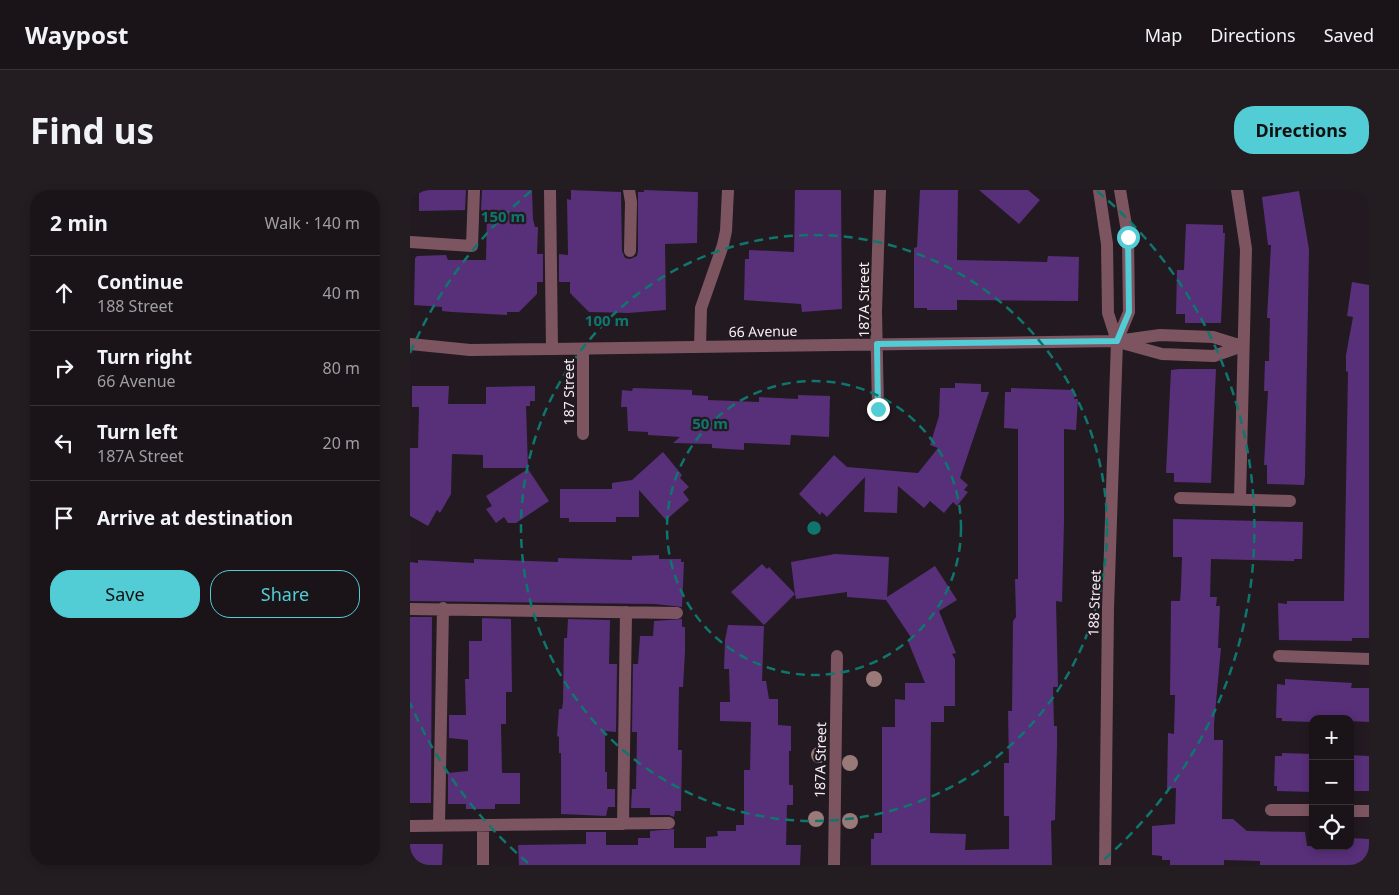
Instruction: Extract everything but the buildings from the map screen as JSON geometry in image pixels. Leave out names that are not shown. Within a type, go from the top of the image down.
[{"type":"street","points":[[410,242],[472,246],[474,190]]},
{"type":"street","points":[[550,190],[552,350]]},
{"type":"street","points":[[629,190],[630,251]]},
{"type":"street","points":[[700,347],[701,308],[723,245],[726,231],[728,190]]},
{"type":"street","name":"187A Street","points":[[878,409],[877,344],[880,190]]},
{"type":"street","name":"188 Street","points":[[1099,190],[1107,244],[1108,313],[1117,341],[1108,608],[1105,865]]},
{"type":"street","name":"188 Street","points":[[1117,341],[1129,312],[1128,245],[1120,190]]},
{"type":"street","points":[[1237,190],[1246,250],[1242,346],[1240,499]]},
{"type":"street","points":[[1117,341],[1160,335],[1213,337],[1242,346]]},
{"type":"street","points":[[1117,341],[1162,354],[1214,356],[1242,346]]},
{"type":"street","name":"66 Avenue","points":[[410,344],[461,349],[552,350],[1117,341]]},
{"type":"street","name":"187 Street","points":[[583,349],[583,434]]},
{"type":"street","points":[[1180,498],[1290,500]]},
{"type":"street","points":[[438,826],[443,608]]},
{"type":"street","points":[[410,609],[677,613]]},
{"type":"street","points":[[623,824],[626,612]]},
{"type":"street","name":"187A Street","points":[[834,865],[837,656]]},
{"type":"street","points":[[1279,656],[1369,659]]},
{"type":"street","points":[[1271,810],[1309,810]]},
{"type":"street","points":[[1354,811],[1369,811]]},
{"type":"street","points":[[410,826],[669,824]]},
{"type":"street","points":[[482,865],[483,826]]},
{"type":"route","points":[[878,409],[879,376],[877,344],[1117,341],[1129,312],[1128,237]]}]
